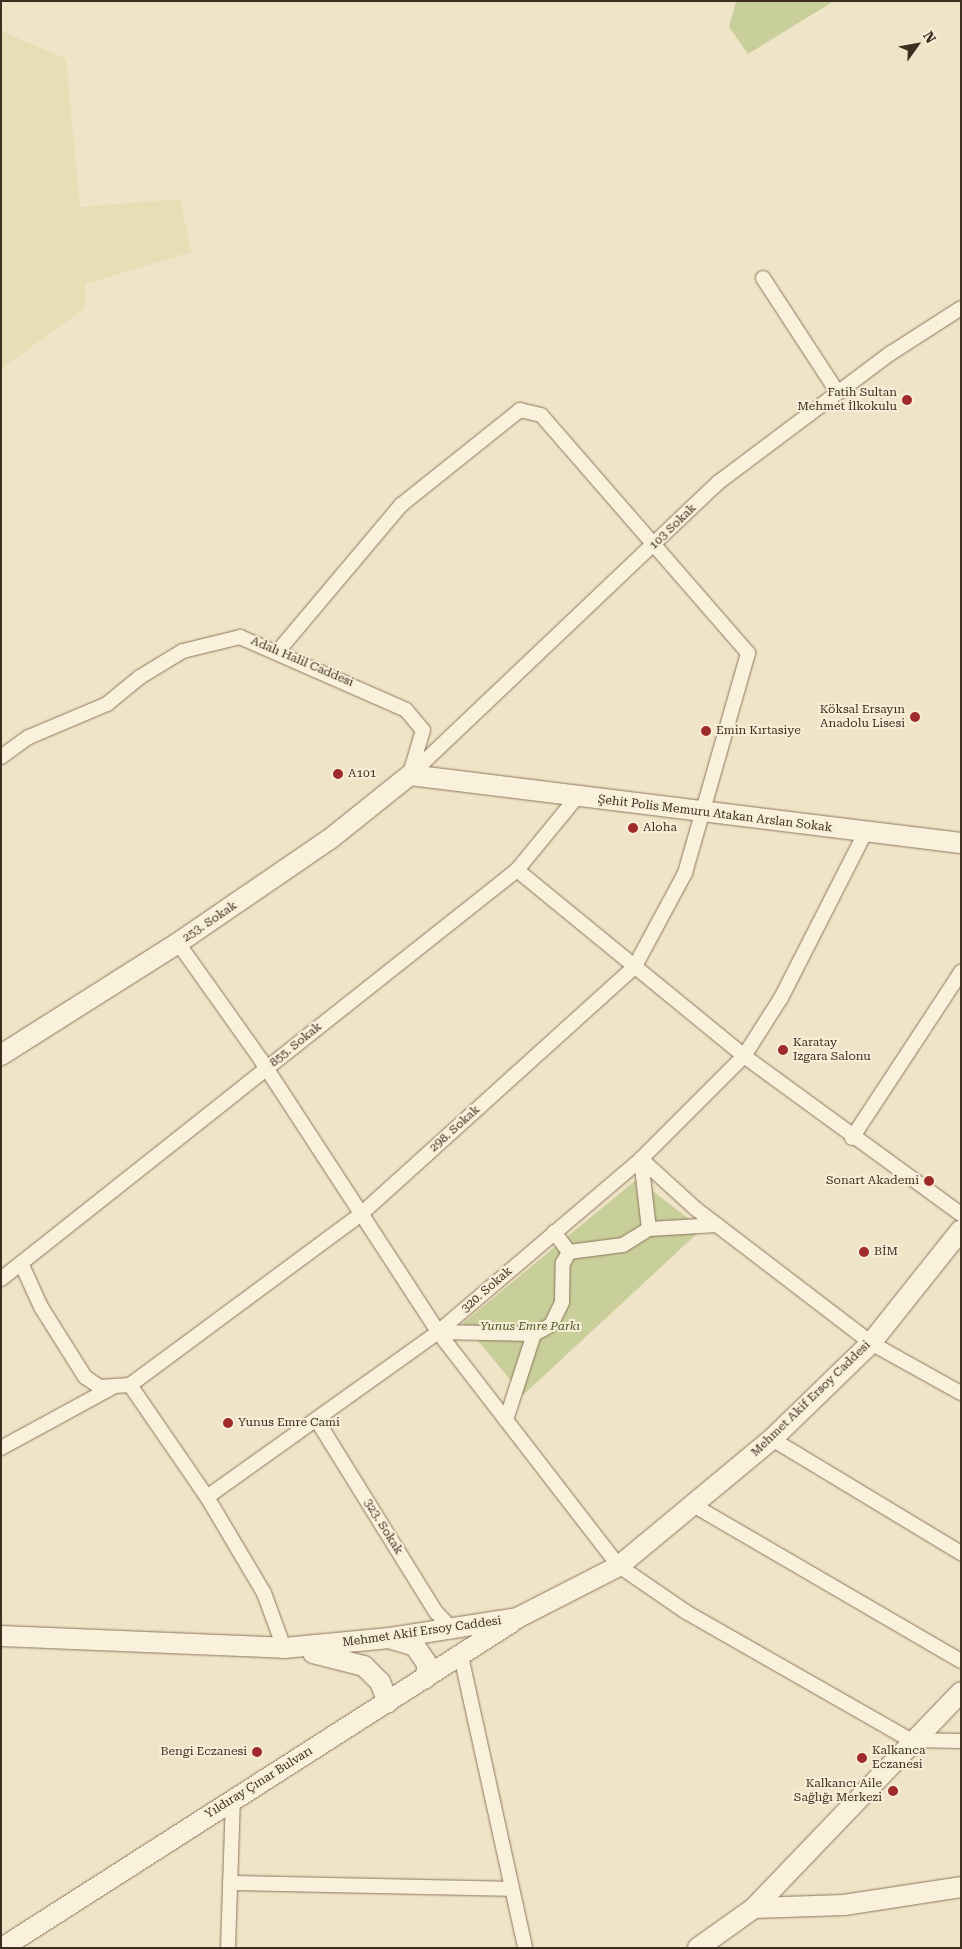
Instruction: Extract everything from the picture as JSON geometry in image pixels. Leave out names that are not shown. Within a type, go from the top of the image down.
[{"type":"street","points":[[763,278],[838,392]]},
{"type":"street","name":"103 Sokak","points":[[410,775],[719,482],[838,392],[961,308]]},
{"type":"street","points":[[278,651],[401,505],[520,410],[541,415],[651,547]]},
{"type":"street","name":"298. Sokak","points":[[130,1385],[361,1214],[635,966],[685,873],[748,653],[651,547]]},
{"type":"street","name":"Adalı Halil Caddesi","points":[[1,757],[29,737],[107,704],[140,677],[184,652],[240,637],[278,651],[406,710],[423,730],[410,775]]},
{"type":"street","name":"Şehit Polis Memuru Atakan Arslan Sokak","points":[[410,775],[865,833],[961,843]]},
{"type":"street","name":"253. Sokak","points":[[1,1055],[178,943],[330,839],[410,775]]},
{"type":"street","name":"855. Sokak","points":[[1,1279],[517,870],[577,797]]},
{"type":"street","name":"320. Sokak","points":[[207,1497],[318,1422],[438,1332],[641,1159],[744,1056],[781,998],[865,833]]},
{"type":"street","points":[[517,870],[744,1056],[852,1138],[961,1214]]},
{"type":"street","points":[[178,943],[265,1070],[438,1332],[619,1566],[686,1612],[910,1740],[961,1740]]},
{"type":"street","points":[[852,1138],[961,972]]},
{"type":"street","points":[[641,1159],[717,1225],[871,1343],[961,1393]]},
{"type":"street","points":[[641,1159],[649,1228]]},
{"type":"street","points":[[569,1252],[623,1245],[649,1228],[717,1225]]},
{"type":"street","name":"Mehmet Akif Ersoy Caddesi","points":[[1,1636],[284,1648],[390,1638],[517,1618],[619,1566],[772,1439],[871,1343],[961,1230]]},
{"type":"street","points":[[554,1232],[569,1252]]},
{"type":"street","points":[[438,1332],[534,1334],[551,1325],[562,1302],[562,1263],[569,1252]]},
{"type":"street","points":[[21,1264],[41,1307],[85,1378],[111,1388]]},
{"type":"street","points":[[506,1420],[534,1334]]},
{"type":"street","points":[[1,1448],[111,1388],[130,1385],[207,1497],[264,1593],[284,1648],[342,1658],[364,1666],[380,1682],[388,1702]]},
{"type":"street","name":"323. Sokak","points":[[318,1422],[436,1612],[452,1629]]},
{"type":"street","points":[[772,1439],[961,1553]]},
{"type":"street","points":[[693,1505],[961,1660]]},
{"type":"street","name":"Yıldıray Çınar Bulvarı","points":[[2,1948],[461,1656],[517,1618]]},
{"type":"street","points":[[390,1638],[415,1646],[428,1665],[425,1679]]},
{"type":"street","points":[[461,1656],[525,1948]]},
{"type":"street","points":[[698,1948],[754,1908],[910,1740],[961,1692]]},
{"type":"street","points":[[228,1948],[233,1800]]},
{"type":"street","points":[[230,1883],[511,1889]]},
{"type":"street","points":[[754,1908],[844,1905],[961,1887]]},
{"type":"shaded area","points":[[1,31],[66,59],[80,207],[180,199],[191,252],[85,284],[85,308],[1,369]]},
{"type":"green space","points":[[736,1],[834,1],[748,54],[729,27]]},
{"type":"green space","name":"Yunus Emre Parkı","points":[[637,1179],[702,1229],[523,1395],[463,1323]]},
{"type":"place","name":"Fatih Sultan Mehmet İlkokulu","points":[[907,400]]},
{"type":"place","name":"Köksal Ersayın Anadolu Lisesi","points":[[915,717]]},
{"type":"place","name":"Emin Kırtasiye","points":[[706,731]]},
{"type":"place","name":"A101","points":[[338,774]]},
{"type":"place","name":"Aloha","points":[[633,828]]},
{"type":"place","name":"Karatay Izgara Salonu","points":[[783,1050]]},
{"type":"place","name":"Sonart Akademi","points":[[929,1181]]},
{"type":"place","name":"BİM","points":[[864,1252]]},
{"type":"place","name":"Yunus Emre Cami","points":[[228,1423]]},
{"type":"place","name":"Bengi Eczanesi","points":[[257,1752]]},
{"type":"place","name":"Kalkanca Eczanesi","points":[[862,1758]]},
{"type":"place","name":"Kalkancı Aile Sağlığı Merkezi","points":[[893,1791]]}]
